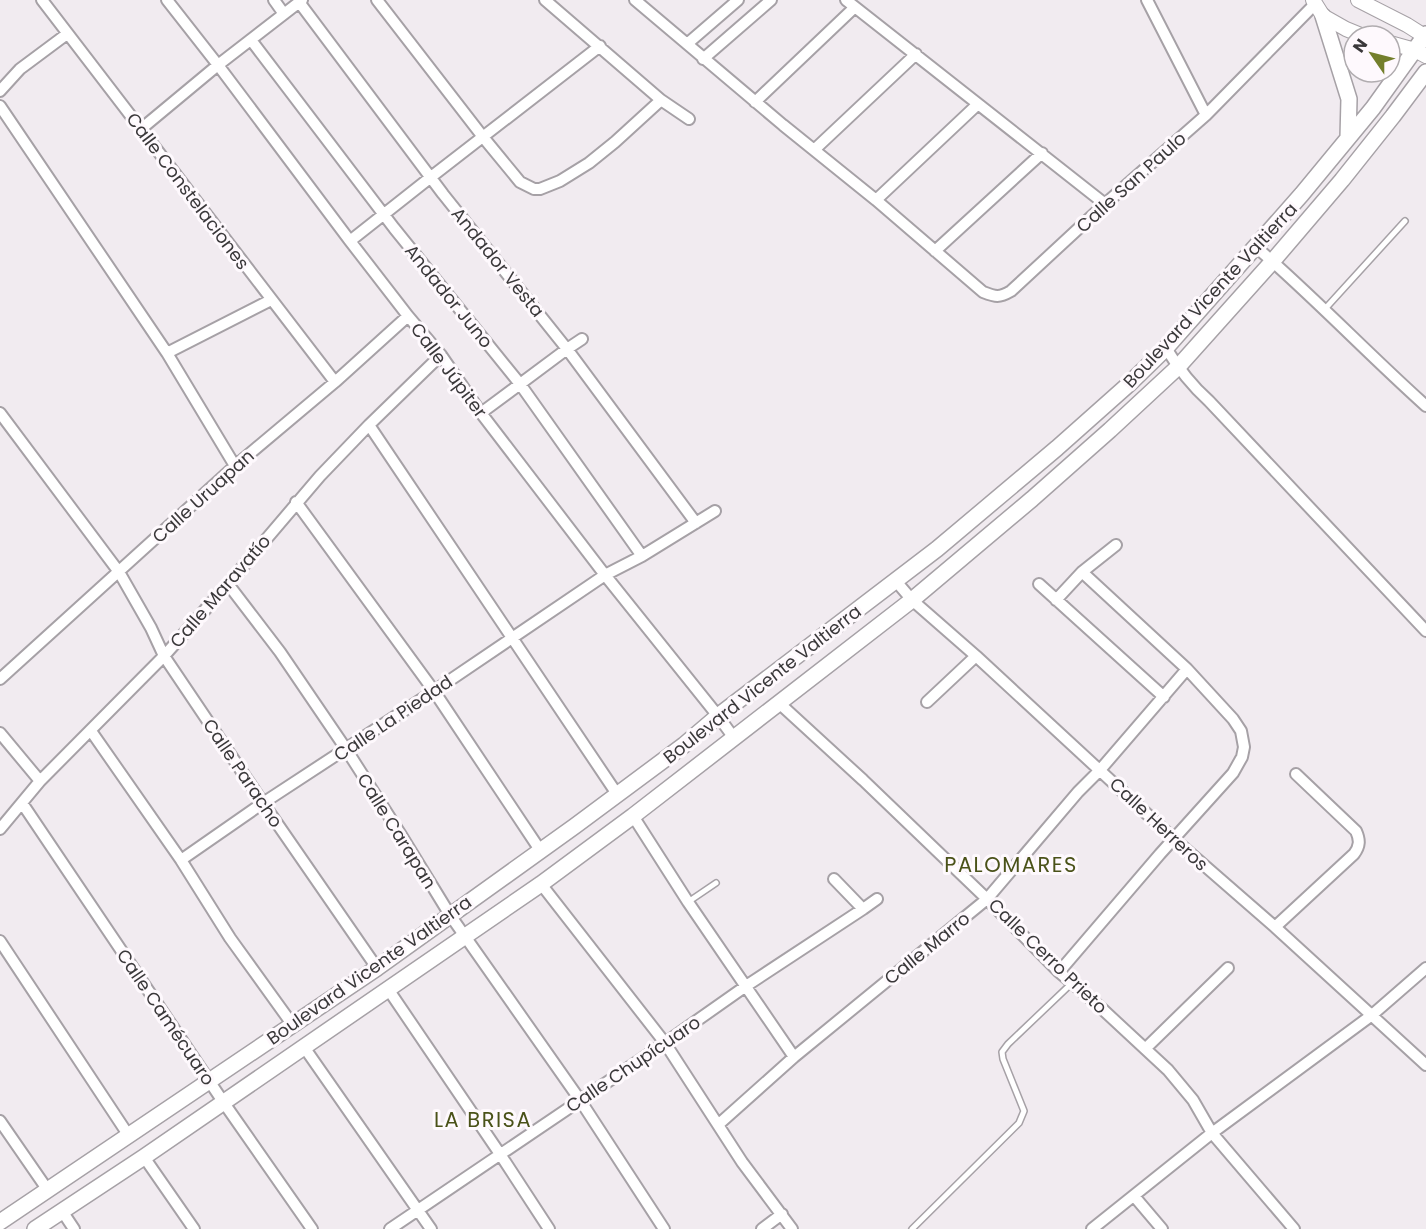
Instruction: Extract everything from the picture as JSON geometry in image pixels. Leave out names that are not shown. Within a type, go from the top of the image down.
[{"type":"main road","points":[[1317,6],[1349,99],[1348,138]]},
{"type":"main road","name":"Boulevard Vicente Valtierra","points":[[0,1222],[377,968],[684,745],[718,716],[937,549],[1057,448],[1166,348],[1302,194],[1420,53],[1426,36]]},
{"type":"main road","name":"Boulevard Vicente Valtierra","points":[[35,1229],[224,1103],[541,884],[633,816],[912,600],[1032,499],[1178,367],[1342,180],[1426,72]]},
{"type":"street","name":"Calle Constelaciones","points":[[42,0],[335,382]]},
{"type":"street","name":"Calle Júpiter","points":[[167,0],[350,242],[441,355],[481,413],[605,575],[734,738]]},
{"type":"street","points":[[274,0],[284,14]]},
{"type":"street","points":[[377,0],[520,182],[534,189],[560,181],[589,163],[661,100]]},
{"type":"street","points":[[546,0],[661,100],[688,119]]},
{"type":"street","points":[[635,0],[935,251],[1042,153]]},
{"type":"street","points":[[687,44],[738,0]]},
{"type":"street","points":[[703,59],[771,0]]},
{"type":"street","points":[[1147,0],[1206,115]]},
{"type":"street","points":[[1358,0],[1426,36]]},
{"type":"street","points":[[141,129],[218,65],[301,1]]},
{"type":"street","name":"Andador Vesta","points":[[301,1],[430,177],[567,349],[696,523]]},
{"type":"street","points":[[755,102],[851,4],[1106,204]]},
{"type":"street","points":[[1317,6],[1342,26]]},
{"type":"street","name":"Calle San Paulo","points":[[935,251],[983,292],[1001,297],[1011,291],[1206,115],[1317,6]]},
{"type":"street","points":[[0,91],[20,69],[68,34]]},
{"type":"street","name":"Andador Juno","points":[[250,40],[384,215],[520,384],[642,556]]},
{"type":"street","points":[[350,242],[600,46]]},
{"type":"street","points":[[1402,47],[1420,53]]},
{"type":"street","points":[[814,150],[916,54]]},
{"type":"street","points":[[876,200],[978,104]]},
{"type":"street","points":[[0,106],[166,352],[235,466]]},
{"type":"street","points":[[1256,247],[1426,406]]},
{"type":"street","points":[[166,352],[272,300]]},
{"type":"street","name":"Calle Uruapan","points":[[0,679],[235,466],[335,382],[408,316]]},
{"type":"street","points":[[481,413],[582,339]]},
{"type":"street","points":[[1166,348],[1193,386],[1426,631]]},
{"type":"street","name":"Calle Maravatío","points":[[0,829],[40,781],[164,656],[296,502],[369,425],[441,355]]},
{"type":"street","name":"Calle Paracho","points":[[0,413],[119,572],[164,656],[377,968]]},
{"type":"street","points":[[369,425],[617,794]]},
{"type":"street","points":[[296,502],[434,691],[540,850]]},
{"type":"street","name":"Calle La Piedad","points":[[181,860],[605,575],[642,556],[715,510]]},
{"type":"street","points":[[1056,600],[1082,572],[1116,545]]},
{"type":"street","points":[[1059,972],[1233,773],[1242,757],[1244,747],[1238,726],[1187,669],[1082,572]]},
{"type":"street","name":"Calle Herreros","points":[[895,580],[912,600],[1426,1065]]},
{"type":"street","name":"Calle Carapan","points":[[228,584],[280,652],[346,749],[450,915],[580,1100],[664,1229]]},
{"type":"street","points":[[1039,584],[1164,697]]},
{"type":"street","points":[[927,702],[976,656]]},
{"type":"street","name":"Calle Marro","points":[[719,1124],[794,1057],[987,899],[1187,669]]},
{"type":"street","name":"Calle Cerro Prieto","points":[[779,703],[987,899],[1059,972],[1168,1070],[1192,1101],[1212,1133],[1294,1229]]},
{"type":"street","points":[[91,731],[181,860],[230,938],[292,1024]]},
{"type":"street","points":[[0,733],[40,781]]},
{"type":"street","points":[[1272,924],[1358,850],[1359,842],[1356,831],[1296,774]]},
{"type":"street","name":"Calle Camécuaro","points":[[22,803],[224,1103],[312,1229]]},
{"type":"street","points":[[633,816],[688,902],[794,1057]]},
{"type":"street","points":[[834,879],[863,909]]},
{"type":"street","points":[[541,884],[664,1043],[742,1162],[792,1229]]},
{"type":"street","name":"Calle Chupícuaro","points":[[390,1229],[877,899]]},
{"type":"street","points":[[0,941],[129,1136]]},
{"type":"street","points":[[1146,1048],[1228,968]]},
{"type":"street","points":[[1092,1229],[1212,1133],[1372,1015],[1426,968]]},
{"type":"street","points":[[388,989],[549,1229]]},
{"type":"street","points":[[304,1047],[431,1229]]},
{"type":"street","points":[[0,1121],[47,1190]]},
{"type":"street","points":[[144,1157],[194,1229]]},
{"type":"street","points":[[1134,1196],[1162,1229]]},
{"type":"street","points":[[62,1211],[74,1229]]},
{"type":"street","points":[[762,1229],[782,1214]]},
{"type":"lane","points":[[1324,310],[1405,221]]},
{"type":"lane","points":[[688,902],[716,883]]},
{"type":"lane","points":[[912,1229],[1019,1123],[1024,1111],[1002,1052],[1072,983]]},
{"type":"district","name":"PALOMARES","points":[[1011,864]]},
{"type":"district","name":"LA BRISA","points":[[483,1119]]}]
